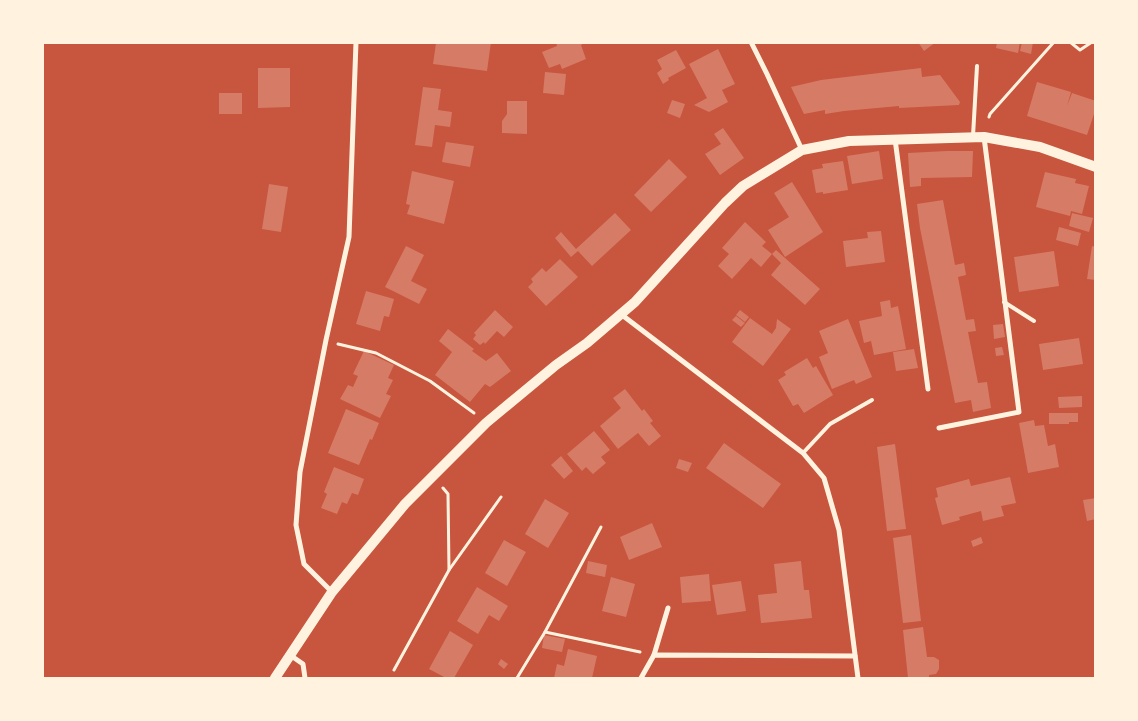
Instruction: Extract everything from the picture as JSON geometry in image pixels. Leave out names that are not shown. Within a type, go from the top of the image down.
[{"type":"main road","points":[[275,678],[332,592],[396,514],[432,476],[486,423],[622,315],[743,186],[802,150],[849,141],[979,137],[1040,147],[1096,167]]},
{"type":"street","points":[[332,592],[304,564],[296,525],[300,472],[349,237],[356,42]]},
{"type":"street","points":[[751,42],[802,150]]},
{"type":"street","points":[[939,428],[1019,412],[979,137]]},
{"type":"street","points":[[895,139],[928,389]]},
{"type":"street","points":[[622,315],[803,453],[824,478],[839,530],[858,678]]},
{"type":"street","points":[[642,678],[654,654],[668,608]]},
{"type":"street","points":[[654,654],[856,656]]},
{"type":"street","points":[[289,655],[303,664],[305,678]]},
{"type":"lane","points":[[977,66],[979,137]]},
{"type":"lane","points":[[1004,302],[1034,321]]},
{"type":"lane","points":[[803,453],[830,424],[872,400]]},
{"type":"path","points":[[979,137],[990,114],[1054,42]]},
{"type":"path","points":[[1070,42],[1080,50],[1092,42]]},
{"type":"path","points":[[326,340],[376,354],[430,381],[486,423]]},
{"type":"path","points":[[432,476],[448,494],[449,570]]},
{"type":"path","points":[[394,670],[449,570],[501,497]]},
{"type":"path","points":[[517,678],[545,632],[601,526]]},
{"type":"path","points":[[545,632],[654,654]]},
{"type":"building","points":[[446,42],[491,42],[487,71],[433,64],[436,43],[446,44]]},
{"type":"building","points":[[556,42],[586,42],[581,45],[586,59],[562,69],[560,64],[549,68],[542,52],[557,46]]},
{"type":"building","points":[[918,42],[936,42],[924,51]]},
{"type":"building","points":[[997,42],[1020,42],[1018,53],[996,48]]},
{"type":"building","points":[[1022,42],[1033,42],[1031,54],[1020,51]]},
{"type":"building","points":[[718,49],[735,84],[722,90],[728,102],[709,112],[694,105],[707,98],[689,64]]},
{"type":"building","points":[[676,50],[686,68],[668,78],[669,80],[663,84],[657,73],[662,69],[657,60]]},
{"type":"building","points":[[258,68],[290,68],[290,107],[258,108]]},
{"type":"building","points":[[921,68],[922,77],[940,75],[960,102],[959,105],[899,108],[899,106],[825,114],[825,110],[804,114],[791,87],[821,80]]},
{"type":"building","points":[[545,72],[566,74],[564,95],[543,93]]},
{"type":"building","points":[[1037,82],[1071,92],[1067,106],[1072,93],[1096,101],[1096,108],[1087,135],[1027,116]]},
{"type":"building","points":[[423,87],[441,89],[438,110],[452,112],[450,127],[435,125],[432,147],[415,145]]},
{"type":"building","points":[[219,93],[242,93],[242,114],[219,114]]},
{"type":"building","points":[[672,100],[685,104],[680,118],[667,113]]},
{"type":"building","points":[[507,101],[527,101],[527,134],[502,133],[502,121],[507,114]]},
{"type":"building","points":[[723,128],[744,158],[720,175],[705,154],[721,144],[714,134]]},
{"type":"building","points":[[446,142],[474,146],[470,167],[442,162]]},
{"type":"building","points":[[879,151],[883,179],[852,184],[847,156]]},
{"type":"building","points":[[973,151],[972,177],[921,178],[921,186],[910,187],[908,153]]},
{"type":"building","points":[[669,159],[687,177],[651,212],[634,195]]},
{"type":"building","points":[[843,161],[848,190],[823,194],[823,192],[816,193],[812,170],[823,168],[822,164]]},
{"type":"building","points":[[412,171],[454,181],[444,224],[407,214],[410,205],[406,204]]},
{"type":"building","points":[[1045,172],[1076,179],[1075,183],[1089,186],[1082,214],[1071,211],[1070,216],[1036,207]]},
{"type":"building","points":[[792,182],[823,232],[785,257],[768,230],[789,217],[774,193]]},
{"type":"building","points":[[269,184],[288,187],[281,232],[262,229]]},
{"type":"building","points":[[943,200],[955,265],[964,263],[966,275],[958,277],[966,320],[974,319],[976,331],[968,332],[978,383],[987,382],[991,408],[973,412],[971,400],[955,403],[920,228],[917,204]]},
{"type":"building","points":[[615,213],[631,230],[592,266],[578,251],[571,257],[555,238],[561,232],[576,249]]},
{"type":"building","points":[[1072,213],[1093,218],[1089,232],[1069,226]]},
{"type":"building","points":[[745,222],[766,242],[762,246],[772,254],[761,267],[751,258],[732,279],[718,266],[729,254],[722,248]]},
{"type":"building","points":[[1059,227],[1081,233],[1078,246],[1056,240]]},
{"type":"building","points":[[881,231],[885,262],[846,267],[843,241],[868,238],[867,232]]},
{"type":"building","points":[[406,246],[424,255],[411,281],[427,289],[419,304],[385,287]]},
{"type":"building","points":[[1092,246],[1096,247],[1096,280],[1087,279]]},
{"type":"building","points":[[776,250],[820,289],[805,305],[771,275],[781,263],[772,254]]},
{"type":"building","points":[[1054,251],[1059,286],[1019,292],[1014,257]]},
{"type":"building","points":[[560,259],[578,277],[546,306],[528,287],[533,282],[531,279],[542,268],[546,272]]},
{"type":"building","points":[[366,291],[394,299],[389,317],[384,316],[380,331],[356,324]]},
{"type":"building","points":[[890,300],[891,308],[898,306],[906,349],[874,355],[871,341],[864,343],[859,321],[882,316],[880,302]]},
{"type":"building","points":[[495,310],[513,327],[504,337],[497,331],[485,344],[484,342],[480,345],[473,339],[476,335],[474,333]]},
{"type":"building","points":[[740,310],[749,317],[745,322],[736,315]]},
{"type":"building","points":[[736,316],[745,323],[741,327],[732,320]]},
{"type":"building","points":[[750,318],[772,334],[776,328],[777,319],[791,329],[763,366],[732,342]]},
{"type":"building","points":[[848,319],[872,377],[856,384],[854,380],[832,389],[819,357],[828,353],[819,331]]},
{"type":"building","points":[[1003,324],[1005,337],[994,339],[993,325]]},
{"type":"building","points":[[448,329],[486,361],[497,353],[511,371],[490,387],[485,384],[470,402],[435,375],[452,352],[439,341]]},
{"type":"building","points":[[1079,338],[1083,364],[1043,370],[1039,344]]},
{"type":"building","points":[[1002,347],[1004,355],[996,356],[995,348]]},
{"type":"building","points":[[914,349],[918,368],[896,371],[893,352]]},
{"type":"building","points":[[364,351],[394,365],[388,378],[393,380],[386,394],[391,396],[380,418],[340,399],[348,385],[353,387],[358,376],[353,374]]},
{"type":"building","points":[[807,358],[813,368],[816,366],[833,395],[804,413],[798,404],[793,406],[778,380],[786,375],[784,372]]},
{"type":"building","points":[[625,389],[642,411],[644,409],[653,421],[650,423],[661,436],[649,446],[638,433],[618,449],[600,426],[621,408],[613,398]]},
{"type":"building","points":[[1082,396],[1082,407],[1059,408],[1058,397]]},
{"type":"building","points":[[346,409],[379,423],[359,465],[328,453]]},
{"type":"building","points":[[1049,413],[1078,413],[1078,422],[1049,424]]},
{"type":"building","points":[[1034,420],[1035,426],[1044,425],[1048,446],[1055,444],[1059,467],[1028,473],[1019,423]]},
{"type":"building","points":[[594,431],[610,450],[601,457],[606,463],[593,474],[586,467],[582,471],[567,454]]},
{"type":"building","points":[[724,443],[781,484],[763,508],[706,468]]},
{"type":"building","points":[[895,444],[906,529],[887,531],[877,447]]},
{"type":"building","points":[[561,456],[573,471],[564,479],[551,465]]},
{"type":"building","points":[[679,459],[692,463],[688,472],[676,468]]},
{"type":"building","points":[[334,467],[364,479],[358,495],[352,493],[347,504],[342,502],[337,514],[321,508],[327,494],[324,492]]},
{"type":"building","points":[[1010,477],[1016,503],[1001,506],[1004,516],[983,521],[981,511],[959,517],[960,520],[942,525],[935,498],[938,497],[936,488],[969,479],[971,486]]},
{"type":"building","points":[[1096,498],[1096,519],[1087,521],[1083,500]]},
{"type":"building","points":[[545,499],[569,513],[548,548],[525,534]]},
{"type":"building","points":[[652,523],[662,547],[629,560],[620,537]]},
{"type":"building","points":[[911,535],[921,621],[903,623],[893,538]]},
{"type":"building","points":[[981,537],[983,543],[973,547],[971,541]]},
{"type":"building","points":[[504,540],[526,552],[507,586],[485,573]]},
{"type":"building","points":[[588,561],[607,565],[605,577],[586,573]]},
{"type":"building","points":[[801,561],[804,590],[809,590],[812,618],[761,623],[758,595],[777,593],[774,564]]},
{"type":"building","points":[[709,574],[711,601],[682,603],[680,577]]},
{"type":"building","points":[[611,577],[635,584],[626,617],[602,611]]},
{"type":"building","points":[[741,581],[746,611],[717,615],[712,585]]},
{"type":"building","points":[[477,587],[508,606],[499,621],[489,615],[478,634],[457,621]]},
{"type":"building","points":[[923,627],[927,657],[934,657],[939,660],[939,669],[936,674],[929,675],[929,678],[908,678],[903,630]]},
{"type":"building","points":[[450,631],[473,645],[454,678],[446,678],[429,669]]},
{"type":"building","points":[[544,635],[565,639],[562,652],[542,648]]},
{"type":"building","points":[[568,649],[597,656],[592,678],[554,678],[557,664],[564,666]]},
{"type":"building","points":[[501,659],[508,664],[504,669],[498,664]]}]
